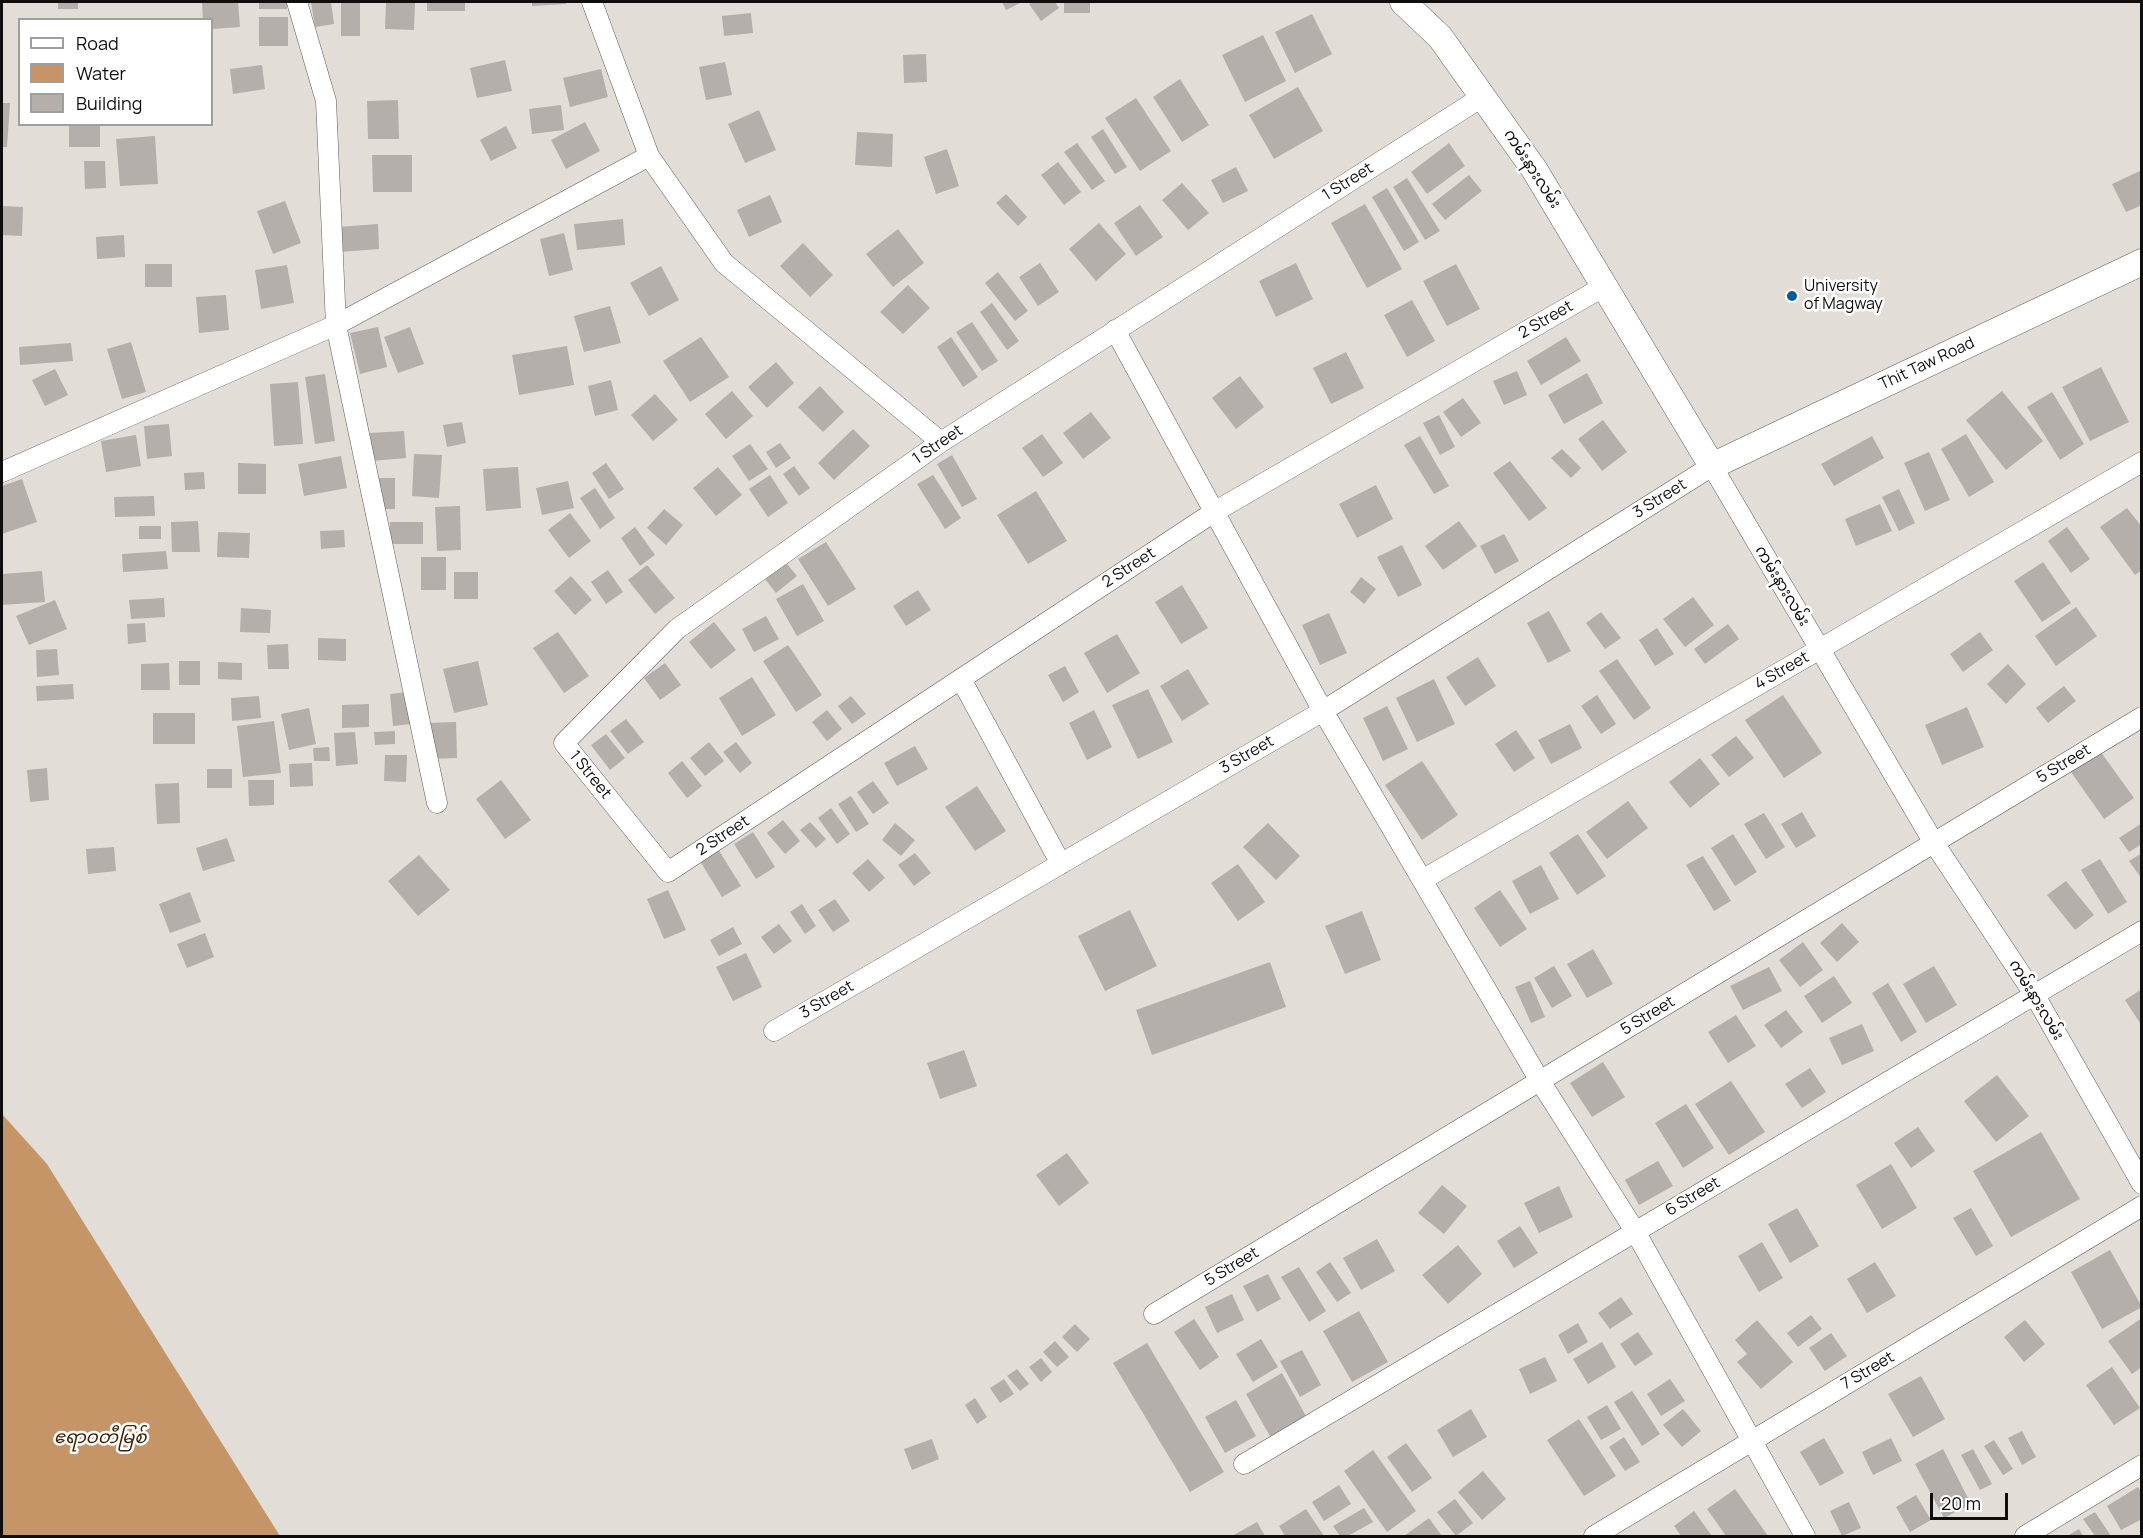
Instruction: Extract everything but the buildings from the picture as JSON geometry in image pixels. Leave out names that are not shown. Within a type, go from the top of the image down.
[{"type":"street","points":[[297,2],[326,101],[336,325],[437,803]]},
{"type":"street","points":[[591,2],[649,156],[724,263],[941,442]]},
{"type":"street","name":"ကမ်းနားလမ်း","points":[[1403,2],[1440,37],[1534,169],[1934,843],[2034,994],[2142,1184]]},
{"type":"street","name":"1 Street","points":[[668,872],[564,743],[677,629],[941,442],[1482,97]]},
{"type":"street","points":[[2,472],[336,325],[649,156]]},
{"type":"street","name":"Thit Taw Road","points":[[1712,466],[2142,262]]},
{"type":"street","name":"2 Street","points":[[668,872],[1214,512],[1604,288]]},
{"type":"street","points":[[1115,330],[1323,711],[1540,1081],[1635,1232],[1750,1442],[1805,1536]]},
{"type":"street","name":"4 Street","points":[[1422,880],[2142,462]]},
{"type":"street","name":"3 Street","points":[[774,1031],[1323,711],[1712,466]]},
{"type":"street","points":[[961,679],[1061,864]]},
{"type":"street","name":"5 Street","points":[[1154,1314],[2142,717]]},
{"type":"street","name":"6 Street","points":[[1244,1464],[2142,931]]},
{"type":"street","name":"7 Street","points":[[1594,1536],[2142,1206]]},
{"type":"street","points":[[2025,1536],[2142,1465]]},
{"type":"water","name":"ဧရာဝတီမြစ်","points":[[2,1114],[47,1164],[280,1536],[2,1536]]},
{"type":"place","name":"University of Magway","points":[[1792,296]]}]
